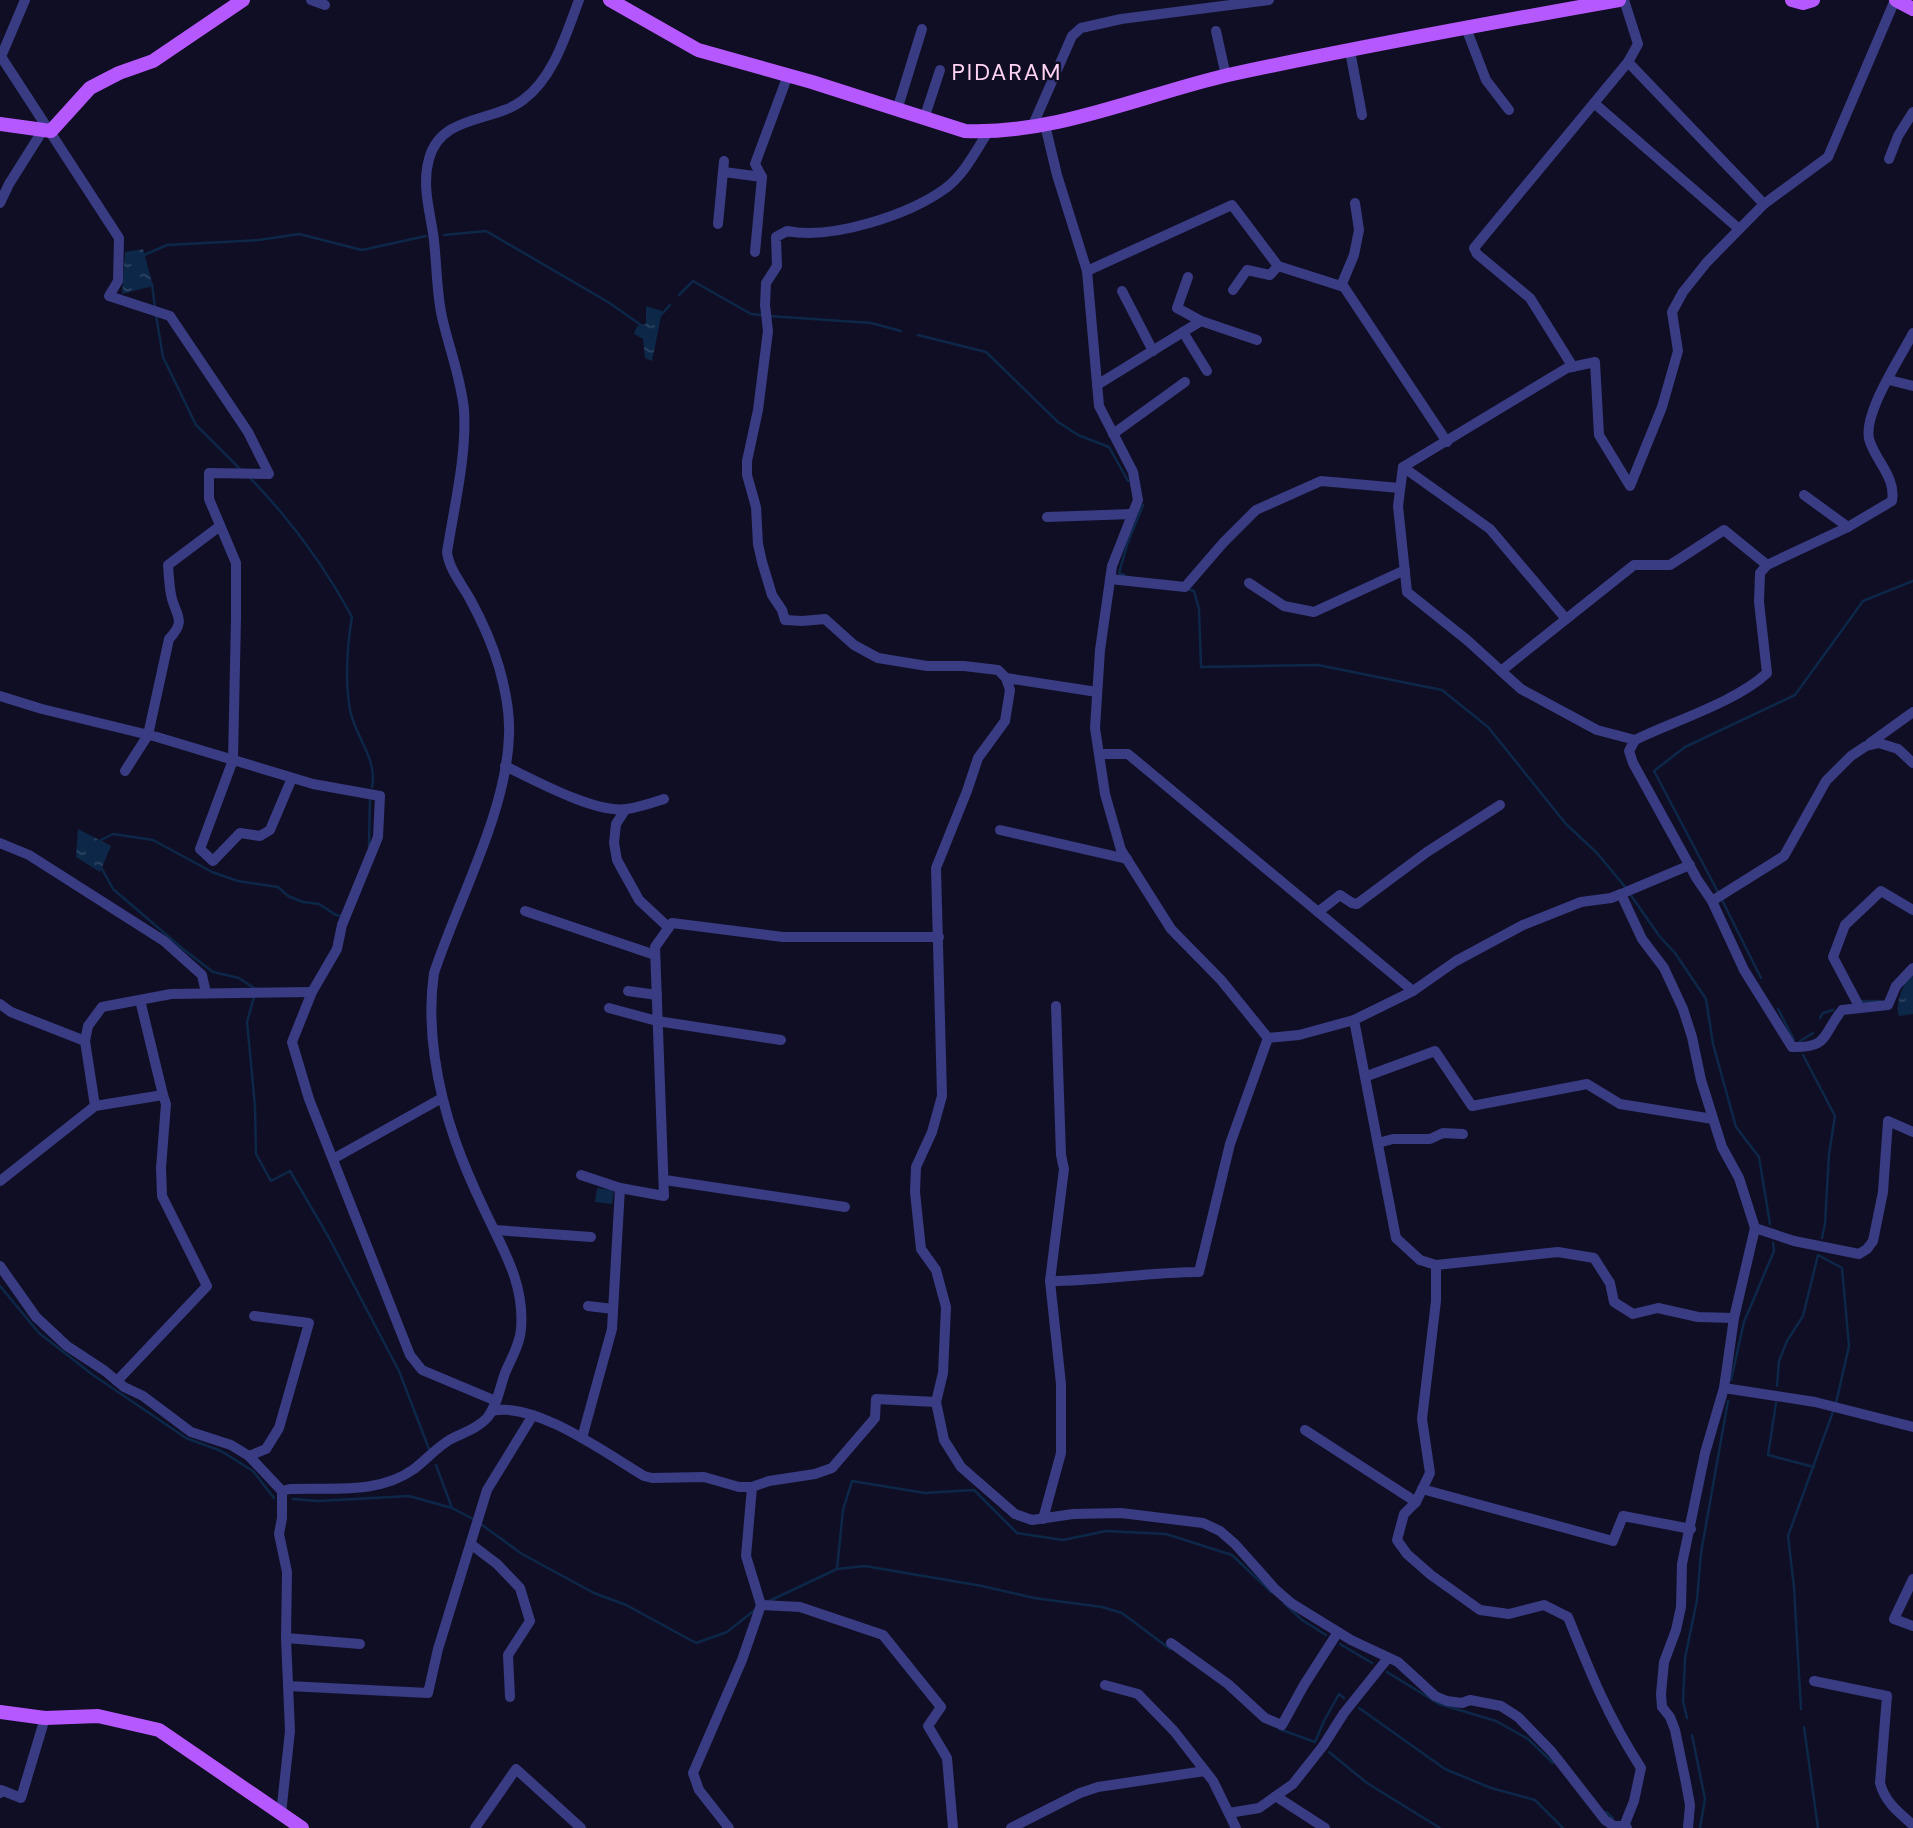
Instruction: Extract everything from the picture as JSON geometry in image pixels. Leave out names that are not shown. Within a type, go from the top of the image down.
[{"type":"main road","points":[[0,124],[47,131],[90,88],[119,73],[153,61],[243,0]]},
{"type":"main road","points":[[610,0],[698,50],[788,75],[965,131],[988,132],[1038,126],[1227,76],[1622,0]]},
{"type":"main road","points":[[1792,0],[1803,3],[1813,0]]},
{"type":"main road","points":[[1895,0],[1913,9]]},
{"type":"main road","points":[[0,1712],[45,1718],[98,1716],[159,1730],[302,1828]]},
{"type":"street","points":[[25,0],[0,57],[119,238],[118,281],[108,296],[170,316],[248,432],[269,474],[209,473],[209,499],[236,563],[233,760],[201,849],[213,861],[240,833],[260,836],[270,830],[278,817],[292,778]]},
{"type":"street","points":[[311,0],[325,5]]},
{"type":"street","points":[[282,1491],[368,1487],[414,1469],[450,1440],[477,1426],[494,1406],[519,1342],[520,1302],[513,1269],[463,1159],[442,1098],[433,1017],[434,973],[484,841],[505,766],[509,733],[500,669],[482,622],[448,563],[447,552],[463,450],[464,408],[442,313],[426,174],[435,144],[450,129],[513,107],[534,91],[553,65],[579,0]]},
{"type":"street","points":[[1268,1038],[1221,980],[1171,929],[1121,850],[1105,793],[1095,728],[1100,650],[1112,566],[1138,500],[1133,472],[1099,407],[1087,271],[1057,175],[1038,126],[1072,36],[1080,28],[1121,19],[1269,0]]},
{"type":"street","points":[[1573,367],[1530,298],[1477,254],[1474,248],[1628,62],[1638,44],[1622,0]]},
{"type":"street","points":[[1403,467],[1567,368],[1595,362],[1599,435],[1630,486],[1662,407],[1678,351],[1672,312],[1683,292],[1738,228],[1764,204],[1828,157],[1895,0]]},
{"type":"street","points":[[897,110],[922,29]]},
{"type":"street","points":[[1466,29],[1486,80],[1509,110]]},
{"type":"street","points":[[1216,31],[1227,76]]},
{"type":"street","points":[[1350,51],[1362,115]]},
{"type":"street","points":[[1628,62],[1764,204]]},
{"type":"street","points":[[924,119],[940,70]]},
{"type":"street","points":[[755,252],[762,177],[755,163],[788,75]]},
{"type":"street","points":[[1594,103],[1738,228]]},
{"type":"street","points":[[1889,159],[1913,112]]},
{"type":"street","points":[[0,203],[9,184],[47,131]]},
{"type":"street","points":[[988,132],[974,158],[955,179],[945,188],[904,212],[858,226],[800,234],[787,231],[776,237],[777,266],[766,283],[767,326],[758,410],[747,461],[747,475],[756,507],[758,544],[767,581],[785,620],[825,619],[854,645],[878,658],[927,666],[998,670],[1006,678],[1010,690],[1005,721],[978,758],[936,868],[942,1096],[932,1132],[916,1167],[915,1192],[921,1249],[936,1270],[946,1307],[943,1373],[936,1402],[944,1440],[961,1467],[1015,1514],[1032,1520],[1073,1514],[1121,1513],[1203,1523],[1220,1531],[1235,1544],[1275,1590],[1291,1603],[1338,1632],[1398,1662],[1435,1696],[1447,1701],[1461,1703],[1470,1700],[1501,1706],[1518,1717],[1552,1752],[1605,1820],[1614,1826],[1622,1827],[1634,1801],[1641,1768],[1617,1731],[1593,1680],[1569,1616],[1544,1605],[1509,1614],[1480,1610],[1431,1575],[1398,1541],[1404,1514],[1416,1502],[1430,1473],[1422,1419],[1436,1301],[1436,1265]]},
{"type":"street","points":[[718,224],[724,166],[762,177]]},
{"type":"street","points":[[1341,286],[1354,255],[1359,230],[1355,203]]},
{"type":"street","points":[[1087,271],[1232,205],[1278,266],[1345,287],[1447,442]]},
{"type":"street","points":[[1233,290],[1247,270],[1270,275],[1278,266]]},
{"type":"street","points":[[1188,277],[1177,308],[1201,321],[1257,340]]},
{"type":"street","points":[[1122,291],[1153,351]]},
{"type":"street","points":[[1097,385],[1201,321]]},
{"type":"street","points":[[1183,332],[1207,371]]},
{"type":"street","points":[[1913,333],[1871,414],[1868,432],[1870,442],[1894,488],[1892,501],[1848,527],[1766,565],[1760,573],[1759,602],[1768,673],[1720,701],[1635,740],[1629,751],[1633,763],[1690,865],[1717,898],[1744,970],[1792,1047],[1813,1047],[1825,1038],[1842,1010],[1888,1005],[1896,986],[1913,968]]},
{"type":"street","points":[[1889,380],[1913,386]]},
{"type":"street","points":[[1112,434],[1185,382]]},
{"type":"street","points":[[1403,467],[1398,506],[1407,592],[1467,640],[1521,689],[1597,730],[1635,740]]},
{"type":"street","points":[[1403,467],[1490,529],[1566,619]]},
{"type":"street","points":[[1111,579],[1185,587],[1256,510],[1321,481],[1400,488]]},
{"type":"street","points":[[1804,495],[1848,527]]},
{"type":"street","points":[[1047,517],[1132,514]]},
{"type":"street","points":[[125,771],[148,735],[170,639],[176,632],[180,615],[172,599],[168,565],[220,526]]},
{"type":"street","points":[[1501,671],[1634,565],[1671,565],[1724,530],[1766,565]]},
{"type":"street","points":[[1249,583],[1284,606],[1314,612],[1405,570]]},
{"type":"street","points":[[1006,678],[1097,692]]},
{"type":"street","points":[[0,696],[148,735],[313,784],[380,796],[378,837],[342,925],[337,949],[312,992],[292,1042],[309,1099],[410,1355],[422,1370],[494,1406],[533,1415],[582,1438],[644,1476],[704,1477],[739,1487],[815,1474],[832,1468],[875,1418],[876,1399],[936,1402]]},
{"type":"street","points":[[1717,898],[1784,856],[1826,781],[1852,755],[1913,712]]},
{"type":"street","points":[[1866,746],[1879,743],[1898,749],[1913,763]]},
{"type":"street","points":[[1099,754],[1128,754],[1413,991]]},
{"type":"street","points":[[505,766],[574,798],[625,810],[664,799]]},
{"type":"street","points":[[1318,912],[1340,895],[1357,904],[1427,852],[1500,805]]},
{"type":"street","points":[[625,810],[616,824],[614,843],[617,860],[639,900],[668,927]]},
{"type":"street","points":[[1000,830],[1127,859]]},
{"type":"street","points":[[0,844],[29,855],[164,941],[202,975],[206,993]]},
{"type":"street","points":[[1268,1038],[1299,1035],[1354,1020],[1413,991],[1456,961],[1523,925],[1581,902],[1611,898],[1690,865]]},
{"type":"street","points":[[1860,1008],[1833,957],[1845,925],[1881,891],[1913,910]]},
{"type":"street","points":[[1621,894],[1642,939],[1664,968],[1683,1009],[1722,1147],[1740,1178],[1755,1228],[1734,1318],[1724,1388],[1705,1453],[1682,1564],[1681,1607],[1664,1662],[1662,1707],[1675,1730],[1690,1805],[1688,1828]]},
{"type":"street","points":[[526,911],[655,955]]},
{"type":"street","points":[[581,1175],[620,1188],[664,1196],[655,947],[672,923],[783,937],[939,937]]},
{"type":"street","points":[[628,991],[657,995]]},
{"type":"street","points":[[95,1106],[85,1041],[88,1026],[102,1007],[171,994],[312,992]]},
{"type":"street","points":[[117,1381],[207,1286],[162,1196],[160,1168],[166,1104],[140,1000]]},
{"type":"street","points":[[0,1004],[10,1012],[85,1041]]},
{"type":"street","points":[[1043,1518],[1061,1453],[1062,1431],[1061,1384],[1050,1281],[1064,1169],[1061,1155],[1056,1006]]},
{"type":"street","points":[[609,1008],[657,1021],[781,1040]]},
{"type":"street","points":[[1354,1020],[1367,1076],[1396,1238],[1420,1260],[1436,1265],[1558,1252],[1594,1258],[1609,1283],[1614,1302],[1633,1314],[1658,1308],[1698,1317],[1734,1318]]},
{"type":"street","points":[[1050,1281],[1089,1281],[1158,1272],[1199,1272],[1230,1144],[1268,1038]]},
{"type":"street","points":[[1367,1076],[1434,1051],[1472,1106],[1587,1084],[1620,1104],[1713,1119]]},
{"type":"street","points":[[0,1181],[95,1106],[163,1095]]},
{"type":"street","points":[[333,1159],[442,1098]]},
{"type":"street","points":[[1755,1228],[1794,1241],[1859,1254],[1873,1241],[1882,1192],[1888,1121],[1913,1132]]},
{"type":"street","points":[[1378,1143],[1394,1139],[1430,1139],[1443,1133],[1463,1134]]},
{"type":"street","points":[[665,1180],[845,1207]]},
{"type":"street","points":[[582,1438],[612,1329],[620,1188]]},
{"type":"street","points":[[495,1230],[591,1237]]},
{"type":"street","points":[[0,1266],[23,1301],[49,1331],[191,1432],[232,1445],[248,1456],[282,1491],[279,1534],[287,1572],[286,1638],[290,1731],[285,1801],[281,1814]]},
{"type":"street","points":[[588,1306],[613,1309]]},
{"type":"street","points":[[248,1456],[266,1449],[279,1428],[309,1323],[254,1316]]},
{"type":"street","points":[[1724,1388],[1828,1406],[1913,1427]]},
{"type":"street","points":[[288,1686],[428,1693],[487,1490],[533,1415]]},
{"type":"street","points":[[1305,1430],[1416,1502]]},
{"type":"street","points":[[729,1828],[699,1790],[692,1773],[742,1660],[761,1605],[746,1556],[752,1486]]},
{"type":"street","points":[[1422,1489],[1614,1541],[1623,1517],[1690,1529]]},
{"type":"street","points":[[472,1545],[497,1564],[520,1588],[530,1621],[508,1655],[509,1697]]},
{"type":"street","points":[[1913,1579],[1894,1619],[1913,1626]]},
{"type":"street","points":[[761,1605],[800,1608],[883,1635],[941,1707],[928,1726],[947,1758],[953,1828]]},
{"type":"street","points":[[1171,1643],[1228,1684],[1265,1718],[1282,1725],[1338,1632]]},
{"type":"street","points":[[286,1638],[360,1644]]},
{"type":"street","points":[[1229,1813],[1258,1808],[1293,1784],[1388,1658]]},
{"type":"street","points":[[1814,1681],[1887,1696],[1880,1783],[1884,1796],[1896,1811],[1913,1825]]},
{"type":"street","points":[[1105,1685],[1138,1694],[1174,1731],[1213,1781],[1236,1828]]},
{"type":"street","points":[[0,1793],[1,1790],[21,1798],[45,1718]]},
{"type":"street","points":[[475,1828],[516,1769],[581,1828]]},
{"type":"street","points":[[1011,1828],[1080,1793],[1098,1787],[1205,1771]]},
{"type":"street","points":[[1277,1797],[1325,1828]]},
{"type":"water","points":[[143,249],[153,286],[122,294],[125,252]]},
{"type":"water","points":[[646,306],[662,311],[652,361],[645,358],[643,339],[634,334],[637,326],[646,324]]},
{"type":"water","points":[[78,829],[111,846],[100,872],[76,857]]},
{"type":"water","points":[[1913,971],[1913,1014],[1899,1016],[1899,999]]},
{"type":"water","points":[[597,1188],[614,1190],[612,1204],[595,1202]]},
{"type":"waterway","points":[[444,235],[486,231],[608,302],[641,325]]},
{"type":"waterway","points":[[142,256],[167,245],[259,240],[299,234],[362,250],[426,236]]},
{"type":"waterway","points":[[679,295],[693,281],[751,314],[762,315]]},
{"type":"waterway","points":[[152,284],[155,308]]},
{"type":"waterway","points":[[661,315],[670,305]]},
{"type":"waterway","points":[[156,315],[163,357],[196,425],[241,470]]},
{"type":"waterway","points":[[769,316],[871,323],[901,331]]},
{"type":"waterway","points":[[918,335],[986,352],[1058,422],[1078,435],[1109,447],[1128,481]]},
{"type":"waterway","points":[[249,477],[306,544],[352,617],[347,664],[348,699],[353,720],[372,767],[372,787]]},
{"type":"waterway","points":[[1124,575],[1119,573],[1143,505]]},
{"type":"waterway","points":[[1719,894],[1654,771],[1685,747],[1795,695],[1863,601],[1913,581]]},
{"type":"waterway","points":[[1188,589],[1194,591],[1199,609],[1201,667],[1318,665],[1442,690],[1488,727],[1566,824],[1597,853],[1626,888]]},
{"type":"waterway","points":[[369,846],[370,797]]},
{"type":"waterway","points":[[99,841],[113,834],[153,840],[212,872],[238,881],[278,887],[288,896],[319,904],[342,916]]},
{"type":"waterway","points":[[101,867],[113,889],[183,949],[213,972],[239,978],[254,988]]},
{"type":"waterway","points":[[1630,894],[1706,999],[1713,1044],[1736,1127],[1759,1157],[1770,1224]]},
{"type":"waterway","points":[[1722,900],[1761,978]]},
{"type":"waterway","points":[[254,997],[247,1022],[255,1106],[256,1154],[271,1181],[290,1171],[328,1236],[399,1371],[429,1449]]},
{"type":"waterway","points":[[1862,1001],[1880,1001]]},
{"type":"waterway","points":[[1778,1009],[1794,1040]]},
{"type":"waterway","points":[[1820,1018],[1823,1013],[1833,1010]]},
{"type":"waterway","points":[[1799,1042],[1813,1033]]},
{"type":"waterway","points":[[1803,1055],[1835,1116],[1822,1238]]},
{"type":"waterway","points":[[1731,1380],[1744,1322],[1774,1251],[1773,1243]]},
{"type":"waterway","points":[[1777,1386],[1779,1361],[1787,1341],[1803,1316],[1818,1255],[1842,1268],[1849,1346],[1836,1403]]},
{"type":"waterway","points":[[0,1286],[39,1333],[93,1375],[186,1438],[221,1451],[253,1471],[274,1498]]},
{"type":"waterway","points":[[1687,1718],[1683,1701],[1685,1658],[1697,1600],[1701,1553],[1728,1401]]},
{"type":"waterway","points":[[1776,1403],[1768,1455],[1814,1467]]},
{"type":"waterway","points":[[1801,1709],[1794,1587],[1788,1536],[1834,1409]]},
{"type":"waterway","points":[[436,1465],[452,1508],[473,1519]]},
{"type":"waterway","points":[[837,1569],[843,1510],[852,1481],[925,1493],[974,1490],[1017,1533],[1063,1540],[1106,1531],[1166,1534],[1232,1555],[1271,1592]]},
{"type":"waterway","points":[[293,1499],[318,1501],[409,1496],[452,1508]]},
{"type":"waterway","points":[[482,1525],[522,1554],[696,1643],[727,1632],[756,1609]]},
{"type":"waterway","points":[[767,1602],[837,1569],[865,1566],[982,1586],[1034,1598],[1102,1607],[1122,1613],[1170,1649]]},
{"type":"waterway","points":[[1284,1603],[1302,1620],[1326,1635]]},
{"type":"waterway","points":[[1340,1644],[1372,1663]]},
{"type":"waterway","points":[[1387,1672],[1439,1704],[1496,1721],[1528,1739],[1553,1763]]},
{"type":"waterway","points":[[1279,1729],[1315,1742],[1339,1694],[1344,1698]]},
{"type":"waterway","points":[[1359,1708],[1445,1769],[1491,1788],[1535,1800],[1563,1828]]},
{"type":"waterway","points":[[1804,1727],[1818,1828]]},
{"type":"waterway","points":[[1692,1735],[1705,1799],[1700,1828]]},
{"type":"waterway","points":[[1329,1752],[1367,1783],[1440,1828]]},
{"type":"waterway","points":[[1606,1812],[1613,1818]]},
{"type":"district","name":"PIDARAM","points":[[1007,72]]}]
